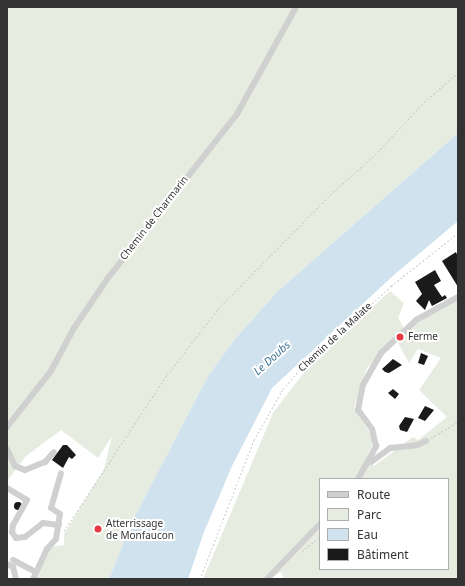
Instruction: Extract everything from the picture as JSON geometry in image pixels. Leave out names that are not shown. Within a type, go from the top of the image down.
[{"type":"street","name":"Chemin de Charmarin","points":[[7,427],[51,371],[74,328],[108,278],[237,114],[296,7]]},
{"type":"street","points":[[359,478],[369,463],[376,446],[376,437],[360,416],[358,400],[373,367],[381,353],[416,320],[458,297]]},
{"type":"street","points":[[369,463],[390,448],[426,441]]},
{"type":"street","points":[[7,449],[15,466],[25,470],[46,462],[54,452]]},
{"type":"street","points":[[33,579],[47,550],[56,540],[60,514],[51,508],[61,473]]},
{"type":"street","points":[[7,488],[27,500],[13,525],[12,532],[16,538],[24,537],[43,523],[59,525]]},
{"type":"street","points":[[267,579],[319,525]]},
{"type":"street","points":[[13,560],[36,572]]},
{"type":"street","points":[[7,564],[13,567],[16,579]]},
{"type":"path","points":[[56,540],[167,375],[218,310],[333,192],[375,155],[424,102],[458,73]]},
{"type":"path","name":"Chemin de la Malate","points":[[200,579],[254,440],[283,389],[304,365],[390,286],[458,233]]},
{"type":"path","points":[[426,441],[458,422]]},
{"type":"path","points":[[296,550],[303,551],[319,538]]},
{"type":"green space","points":[[7,7],[458,7],[458,133],[277,292],[235,339],[208,376],[131,524],[109,579],[32,579],[51,547],[64,545],[64,534],[104,469],[112,436],[98,458],[61,430],[26,456],[7,481]]},
{"type":"green space","points":[[390,291],[404,303],[398,318],[405,330],[458,297],[458,579],[284,579],[281,572],[270,579],[203,579],[273,413],[309,366]],"holes":[[[395,337],[409,363],[418,349],[441,358],[419,390],[447,417],[418,440],[413,437],[374,466],[365,460],[372,446],[372,436],[354,408],[367,368]]]},
{"type":"water","name":"Le Doubs","points":[[458,133],[458,221],[395,274],[272,388],[232,466],[204,532],[188,579],[109,579],[131,524],[208,376],[235,339],[277,292]]},
{"type":"building","points":[[456,252],[458,257],[458,287],[442,261]]},
{"type":"building","points":[[435,270],[441,281],[434,285],[442,297],[445,295],[447,298],[432,306],[429,300],[425,310],[416,301],[422,294],[415,282]]},
{"type":"building","points":[[421,353],[428,356],[424,365],[418,363]]},
{"type":"building","points":[[393,359],[402,365],[389,373],[385,372],[382,369]]},
{"type":"building","points":[[393,389],[399,394],[395,399],[388,393]]},
{"type":"building","points":[[425,406],[434,410],[425,421],[418,418]]},
{"type":"building","points":[[405,417],[414,419],[407,432],[400,430],[399,426]]},
{"type":"building","points":[[63,445],[67,445],[76,455],[72,459],[69,457],[63,468],[52,460]]},
{"type":"building","points":[[16,502],[20,502],[22,506],[20,510],[16,510],[14,508],[14,504]]},
{"type":"place","name":"Ferme","points":[[400,337]]},
{"type":"place","name":"Atterrissage de Monfaucon","points":[[98,529]]}]
